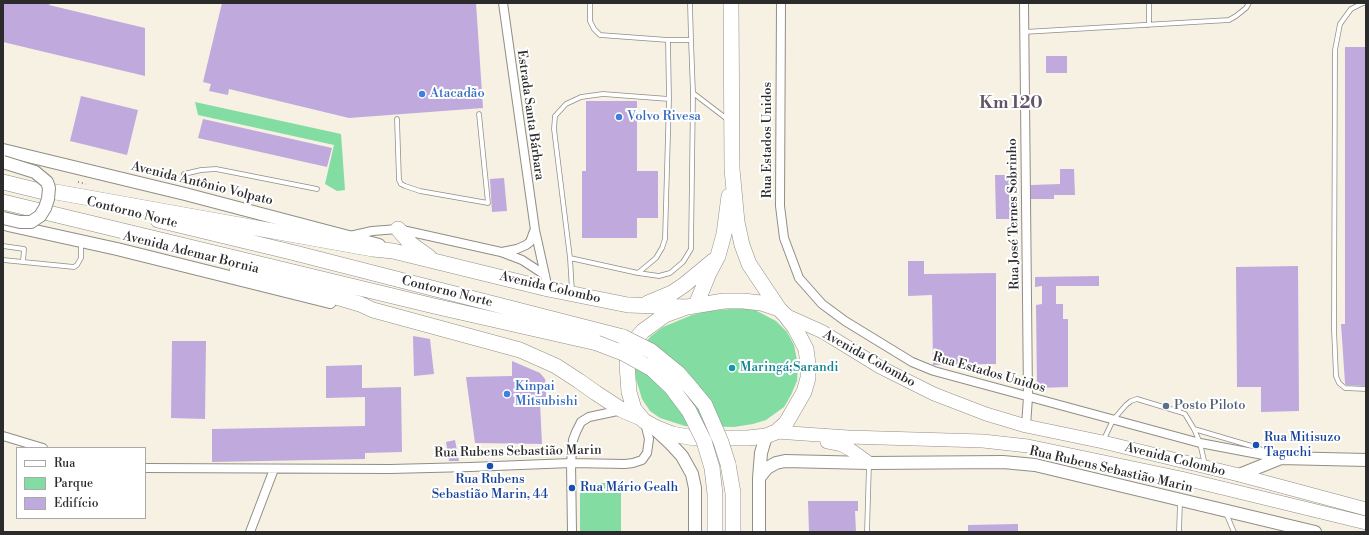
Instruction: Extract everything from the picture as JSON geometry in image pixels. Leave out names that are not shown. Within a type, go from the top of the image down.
[{"type":"highway","points":[[731,3],[732,169],[742,245],[749,264],[782,312],[795,328],[806,349],[808,378],[804,392],[786,423],[771,434]]},
{"type":"highway","points":[[646,423],[634,409],[629,392],[627,364],[629,352],[634,341],[643,331],[665,316],[691,306],[718,256],[724,234],[732,169]]},
{"type":"highway","points":[[3,182],[38,190]]},
{"type":"highway","name":"Avenida Colombo","points":[[38,190],[373,249],[393,251],[438,262],[547,282],[572,294],[606,301],[640,306],[691,306],[724,301],[744,301],[761,303],[782,312]]},
{"type":"highway","name":"Contorno Norte","points":[[38,190],[292,252],[623,337],[651,351],[692,388],[705,406],[725,453],[733,493],[733,532]]},
{"type":"highway","points":[[3,202],[116,230]]},
{"type":"highway","points":[[398,229],[411,244],[438,262]]},
{"type":"highway","name":"Avenida Colombo","points":[[116,230],[198,257],[360,304],[373,310],[520,350],[556,366],[622,410],[646,423],[672,434],[694,438],[748,438],[771,434]]},
{"type":"highway","name":"Contorno Norte","points":[[116,230],[434,306],[597,343],[623,353],[652,370],[671,387],[689,411],[704,442],[712,468],[715,494],[715,528]]},
{"type":"highway","points":[[640,306],[672,293],[684,285],[718,256]]},
{"type":"main road","name":"Avenida Colombo","points":[[782,312],[823,332],[880,367],[934,394],[986,414],[1026,426],[1103,442],[1239,475],[1366,509]]},
{"type":"main road","name":"Avenida Colombo","points":[[771,434],[983,441],[1028,446],[1181,478],[1366,523]]},
{"type":"main road","points":[[796,434],[842,445],[869,463]]},
{"type":"street","name":"Estrada Santa Bárbara","points":[[502,3],[534,230],[547,282]]},
{"type":"street","name":"Rua Estados Unidos","points":[[781,3],[780,206],[784,238],[799,278],[822,304],[845,321],[912,362],[953,378],[1200,443],[1281,458]]},
{"type":"street","name":"Rua José Ternes Sobrinho","points":[[1024,3],[1028,397],[1026,426]]},
{"type":"street","name":"Avenida Antônio Volpato","points":[[3,150],[185,194],[349,236],[376,243],[393,251]]},
{"type":"street","points":[[3,162],[35,172],[47,182],[48,199],[40,216],[31,222],[20,222],[3,218]]},
{"type":"street","name":"Avenida Ademar Bornia","points":[[3,223],[357,309],[373,310]]},
{"type":"street","points":[[349,236],[372,231],[398,229],[501,252],[522,260],[547,282]]},
{"type":"street","points":[[501,252],[517,250],[526,245],[530,242],[534,230]]},
{"type":"street","points":[[572,532],[571,463],[576,432],[581,422],[589,417],[622,410]]},
{"type":"street","points":[[646,423],[669,442],[682,456],[692,474],[695,488],[695,532]]},
{"type":"street","name":"Rua Rubens Sebastião Marin","points":[[146,468],[393,469],[571,463],[625,464],[642,460],[647,453],[649,439],[646,423]]},
{"type":"street","points":[[759,532],[759,478],[761,453],[771,434]]},
{"type":"street","points":[[3,436],[40,447]]},
{"type":"street","points":[[1239,475],[1281,458],[1366,460]]},
{"type":"street","name":"Rua Rubens Sebastião Marin","points":[[759,478],[767,468],[776,463],[785,461],[869,463],[1003,462],[1035,465],[1225,510],[1289,529],[1315,532]]},
{"type":"street","points":[[250,532],[274,469]]},
{"type":"lane","points":[[590,3],[590,21],[594,29],[600,35],[668,40],[692,40]]},
{"type":"lane","points":[[570,258],[638,273],[659,276],[670,273],[683,262],[691,249],[693,93],[690,3]]},
{"type":"lane","points":[[1149,3],[1149,25]]},
{"type":"lane","points":[[1024,32],[1229,20],[1246,8],[1249,3]]},
{"type":"lane","points":[[1366,3],[1351,9],[1340,24],[1335,50],[1334,329],[1336,376],[1338,383],[1345,388],[1366,389]]},
{"type":"lane","points":[[638,273],[656,258],[665,239],[669,99],[668,40]]},
{"type":"lane","points":[[693,93],[732,122]]},
{"type":"lane","points":[[572,294],[570,258],[554,129],[555,116],[566,104],[581,97],[604,94],[669,99]]},
{"type":"lane","points":[[397,119],[399,180],[401,184],[420,190],[488,203],[479,114]]},
{"type":"lane","points":[[184,174],[201,170],[216,169],[317,189]]},
{"type":"lane","points":[[3,260],[74,267],[81,258],[81,241]]},
{"type":"lane","points":[[3,246],[24,249],[23,262]]},
{"type":"lane","points":[[1103,442],[1113,420],[1126,405],[1137,399],[1185,414],[1200,443],[1206,468]]},
{"type":"lane","points":[[1194,429],[1255,447],[1281,458]]},
{"type":"lane","points":[[867,532],[869,463]]},
{"type":"lane","points":[[1180,500],[1180,532]]},
{"type":"lane","points":[[1225,510],[1234,532]]},
{"type":"green space","points":[[195,102],[341,134],[345,190],[337,191],[325,184],[334,145],[198,115]]},
{"type":"green space","points":[[741,308],[755,310],[776,321],[787,332],[794,345],[798,365],[797,381],[784,407],[766,420],[734,427],[685,426],[660,418],[650,411],[642,399],[636,379],[635,367],[643,345],[651,336],[663,327],[692,315],[708,311]]},
{"type":"green space","points":[[580,483],[621,483],[621,532],[580,532]]},
{"type":"building","points":[[3,3],[50,3],[49,5],[145,28],[145,76],[3,42]]},
{"type":"building","points":[[222,3],[476,3],[483,108],[349,118],[229,89],[228,95],[209,91],[211,84],[203,82]]},
{"type":"building","points":[[1345,47],[1366,47],[1366,386],[1346,385],[1345,383],[1341,324],[1345,324]]},
{"type":"building","points":[[1046,56],[1067,56],[1067,73],[1046,73]]},
{"type":"building","points":[[81,96],[138,110],[127,155],[70,141]]},
{"type":"building","points":[[586,101],[637,101],[637,171],[658,171],[658,218],[637,218],[637,238],[582,238],[582,171],[586,171]]},
{"type":"building","points":[[203,119],[332,148],[327,167],[198,138]]},
{"type":"building","points":[[1060,169],[1074,169],[1075,195],[1054,195],[1054,199],[1031,199],[1031,185],[1060,184]]},
{"type":"building","points":[[995,175],[1009,175],[1010,219],[996,219]]},
{"type":"building","points":[[504,178],[507,211],[492,212],[490,179]]},
{"type":"building","points":[[908,261],[924,261],[924,274],[996,273],[996,364],[933,365],[932,295],[908,296]]},
{"type":"building","points":[[1298,266],[1299,411],[1261,412],[1261,387],[1237,387],[1236,267]]},
{"type":"building","points":[[1099,276],[1099,286],[1056,286],[1056,304],[1063,304],[1063,319],[1068,319],[1068,387],[1037,388],[1036,305],[1042,304],[1042,286],[1035,287],[1035,277]]},
{"type":"building","points":[[413,336],[430,339],[434,374],[414,376]]},
{"type":"building","points":[[172,341],[206,341],[205,419],[171,418]]},
{"type":"building","name":"Kinpai Mitsubishi","points":[[512,361],[540,373],[545,379],[546,404],[540,403],[542,444],[475,443],[466,377],[512,376]]},
{"type":"building","points":[[362,365],[362,388],[401,387],[402,452],[365,453],[365,459],[212,462],[212,429],[365,426],[365,397],[326,398],[326,366]]},
{"type":"building","points":[[455,440],[459,461],[449,461],[446,442]]},
{"type":"building","points":[[808,501],[858,501],[858,511],[855,511],[856,532],[809,532]]},
{"type":"building","points":[[1018,524],[1018,532],[968,532],[968,525]]},
{"type":"place","name":"Atacadão","points":[[422,94]]},
{"type":"place","name":"Volvo Rivesa","points":[[619,117]]},
{"type":"place","name":"Maringá;Sarandi","points":[[732,368]]},
{"type":"place","name":"Kinpai Mitsubishi","points":[[507,394]]},
{"type":"place","name":"Posto Piloto","points":[[1166,406]]},
{"type":"place","name":"Rua Mitisuzo Taguchi","points":[[1256,445]]},
{"type":"place","name":"Rua Rubens Sebastião Marin, 44","points":[[490,466]]},
{"type":"place","name":"Rua Mário Gealh","points":[[572,488]]},
{"type":"district","name":"Km 120","points":[[1011,104]]}]
